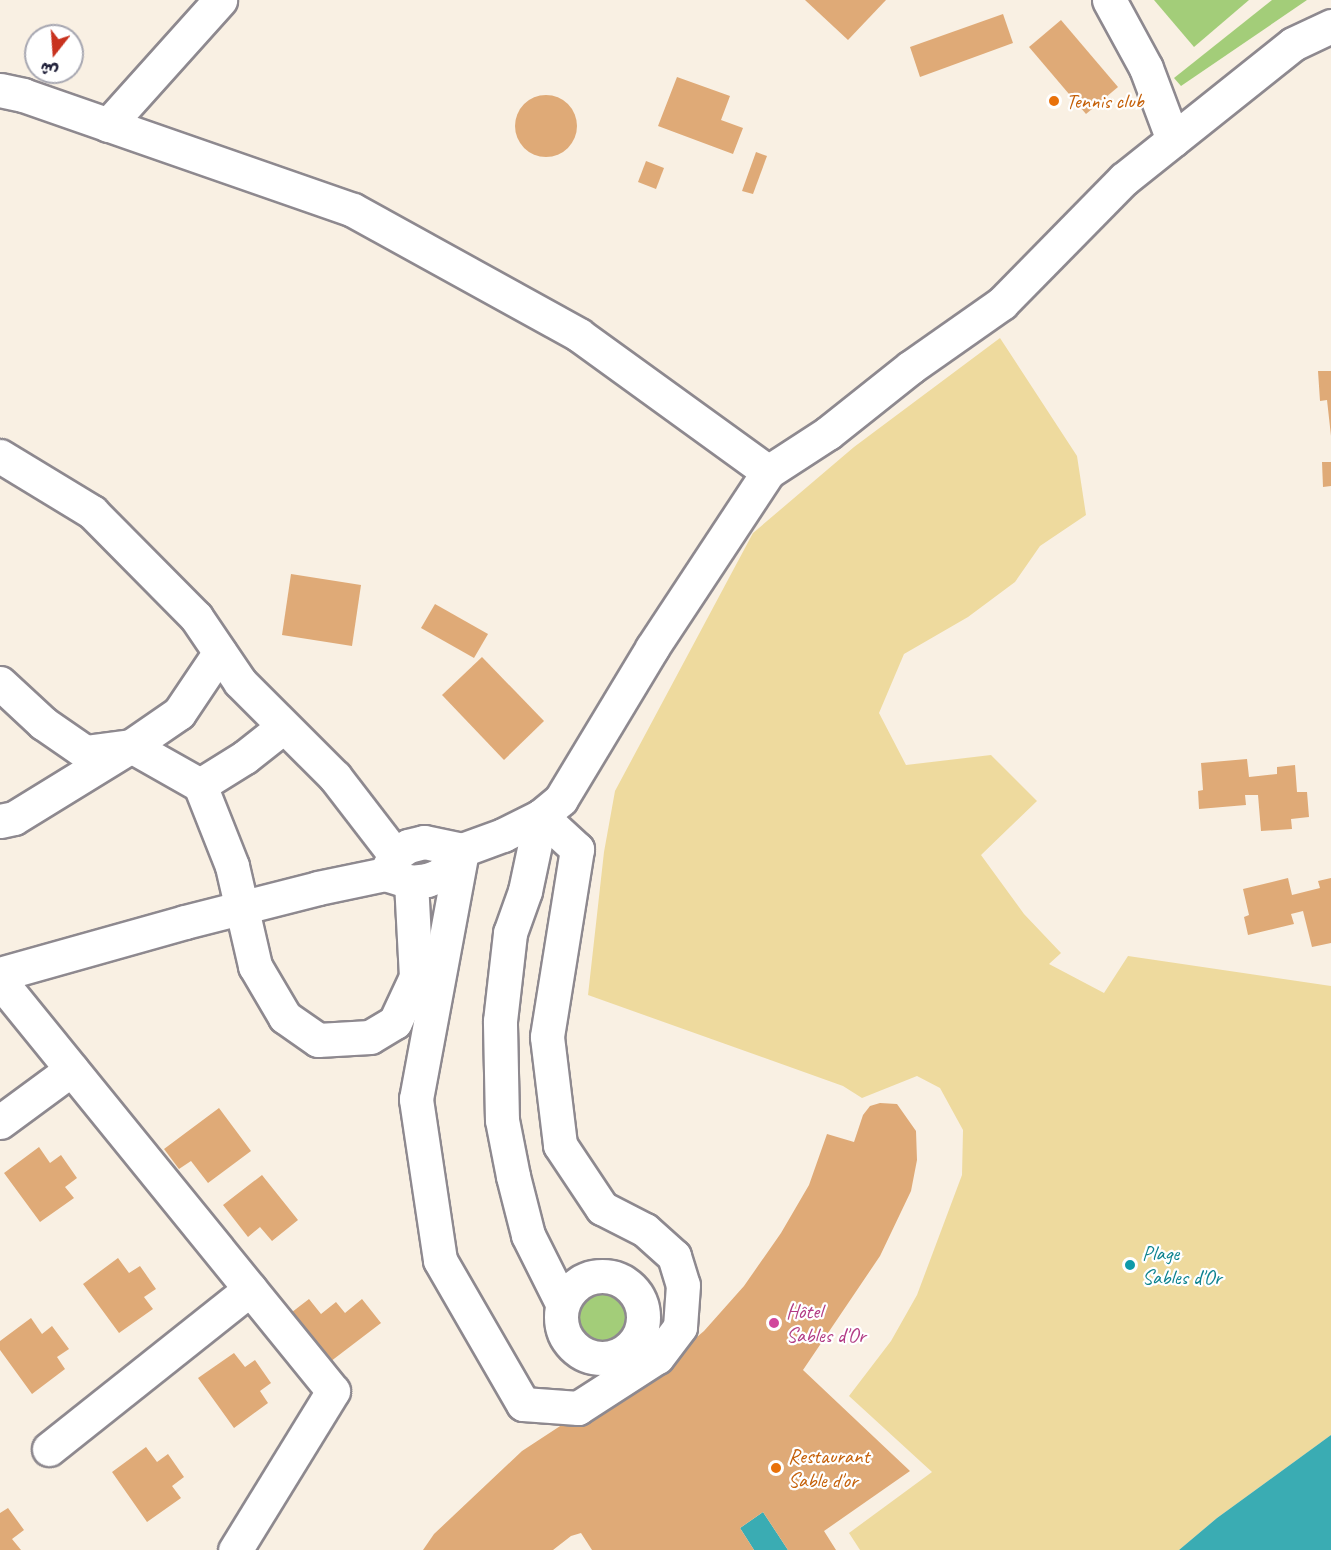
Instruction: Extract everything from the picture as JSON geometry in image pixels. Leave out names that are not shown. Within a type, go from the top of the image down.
[{"type":"street","points":[[108,125],[220,0]]},
{"type":"street","points":[[1109,0],[1146,68],[1173,140]]},
{"type":"street","points":[[0,974],[242,907],[397,870],[438,876],[450,868],[462,850],[503,835],[542,816],[561,799],[652,648],[768,472],[828,433],[912,367],[1002,303],[1124,179],[1293,44],[1331,26]]},
{"type":"street","points":[[0,90],[353,210],[579,335],[768,472]]},
{"type":"street","points":[[0,456],[92,512],[196,617],[240,682],[335,777],[397,870],[416,977],[395,1022],[370,1037],[318,1040],[285,1017],[255,966],[232,866],[200,785],[131,746],[85,752],[43,723],[0,683]]},
{"type":"street","points":[[0,821],[14,818],[131,746],[179,713],[220,652]]},
{"type":"street","points":[[200,785],[244,757],[283,727]]},
{"type":"street","points":[[462,850],[416,1099],[440,1260],[523,1404],[578,1408],[657,1357],[680,1328],[683,1285],[674,1256],[645,1230],[602,1208],[560,1145],[547,1037],[577,849],[542,816]]},
{"type":"street","points":[[542,816],[525,891],[510,933],[500,1021],[499,1074],[502,1120],[528,1235],[562,1303]]},
{"type":"street","points":[[0,981],[333,1391],[235,1550]]},
{"type":"street","points":[[0,1122],[72,1069]]},
{"type":"street","points":[[540,1255],[603,1275],[625,1282],[637,1294],[644,1314],[643,1327],[633,1345],[620,1355],[600,1359],[576,1350],[567,1340],[560,1323],[562,1303],[571,1288],[586,1278],[603,1275]]},
{"type":"street","points":[[49,1449],[250,1289]]},
{"type":"green space","points":[[1154,0],[1249,0],[1194,47]]},
{"type":"green space","points":[[1272,0],[1307,0],[1181,86],[1174,78]]},
{"type":"green space","points":[[603,1290],[613,1292],[622,1298],[628,1307],[630,1317],[628,1327],[622,1336],[613,1342],[603,1344],[593,1342],[584,1336],[578,1327],[576,1317],[578,1307],[584,1298],[593,1292]]},
{"type":"sand","points":[[1000,338],[1077,456],[1086,515],[1040,546],[1015,582],[968,617],[904,654],[879,713],[906,765],[991,755],[1037,801],[981,855],[1024,914],[1061,953],[1049,964],[1104,993],[1128,956],[1331,986],[1331,1435],[1217,1518],[1179,1550],[860,1550],[849,1533],[932,1472],[849,1396],[891,1341],[917,1295],[962,1175],[963,1130],[940,1088],[917,1076],[862,1098],[843,1086],[588,995],[604,852],[615,791],[753,533],[854,447]]},
{"type":"water","points":[[1331,1435],[1331,1550],[1179,1550],[1217,1518]]},
{"type":"water","points":[[763,1512],[788,1550],[754,1550],[740,1528]]},
{"type":"building","points":[[805,0],[886,0],[848,40]]},
{"type":"building","points":[[1003,14],[1013,43],[920,77],[910,47]]},
{"type":"building","points":[[1061,20],[1118,87],[1086,114],[1029,47]]},
{"type":"building","points":[[677,77],[730,96],[721,120],[743,128],[733,154],[658,126]]},
{"type":"building","points":[[546,95],[568,104],[577,126],[568,148],[546,157],[524,148],[515,126],[524,104]]},
{"type":"building","points":[[756,152],[767,156],[753,194],[742,191]]},
{"type":"building","points":[[646,161],[664,168],[656,189],[638,182]]},
{"type":"building","points":[[1318,371],[1331,371],[1331,436],[1327,400],[1320,401]]},
{"type":"building","points":[[1322,462],[1331,462],[1331,486],[1323,487]]},
{"type":"building","points":[[291,574],[361,585],[352,646],[282,635]]},
{"type":"building","points":[[435,604],[488,634],[474,658],[421,628]]},
{"type":"building","points":[[482,657],[544,721],[504,760],[442,695]]},
{"type":"building","points":[[1247,759],[1249,777],[1277,774],[1277,767],[1295,765],[1297,792],[1307,792],[1309,817],[1291,819],[1292,829],[1261,831],[1258,795],[1245,795],[1246,805],[1199,809],[1198,791],[1203,790],[1201,763]]},
{"type":"building","points":[[1288,878],[1292,895],[1320,888],[1318,881],[1331,878],[1331,943],[1312,947],[1303,911],[1291,914],[1294,924],[1248,935],[1244,917],[1249,915],[1243,889]]},
{"type":"building","name":"Hôtel Sables d'Or","points":[[880,1103],[897,1104],[916,1131],[917,1160],[911,1191],[880,1256],[803,1370],[910,1471],[824,1531],[836,1550],[788,1550],[763,1512],[740,1528],[754,1550],[592,1550],[581,1533],[571,1536],[553,1550],[423,1550],[434,1534],[522,1451],[577,1415],[651,1376],[704,1331],[744,1286],[781,1233],[809,1185],[827,1134],[854,1142],[863,1115],[870,1106]]},
{"type":"building","points":[[219,1108],[251,1151],[208,1183],[191,1161],[179,1169],[164,1149]]},
{"type":"building","points":[[39,1147],[50,1163],[61,1155],[77,1178],[65,1187],[74,1198],[40,1222],[4,1173]]},
{"type":"building","points":[[262,1175],[298,1220],[272,1241],[260,1227],[248,1237],[223,1205]]},
{"type":"building","points":[[118,1258],[129,1273],[140,1266],[156,1289],[144,1297],[153,1309],[119,1333],[83,1284]]},
{"type":"building","points":[[309,1299],[321,1314],[336,1302],[345,1313],[362,1299],[381,1323],[322,1368],[283,1319]]},
{"type":"building","points":[[31,1318],[42,1334],[52,1326],[69,1349],[57,1357],[65,1369],[32,1394],[0,1350],[0,1341]]},
{"type":"building","points":[[234,1353],[245,1367],[255,1360],[271,1383],[260,1391],[268,1403],[234,1428],[198,1378]]},
{"type":"building","points":[[146,1447],[157,1462],[168,1454],[184,1477],[172,1486],[181,1498],[147,1522],[112,1472]]},
{"type":"building","points":[[8,1508],[24,1530],[12,1539],[21,1550],[0,1550],[0,1513]]},
{"type":"place","name":"Tennis club","points":[[1054,101]]},
{"type":"place","name":"Plage Sables d'Or","points":[[1130,1265]]},
{"type":"place","name":"Hôtel Sables d'Or","points":[[774,1323]]},
{"type":"place","name":"Restaurant Sable d'or","points":[[776,1468]]}]
